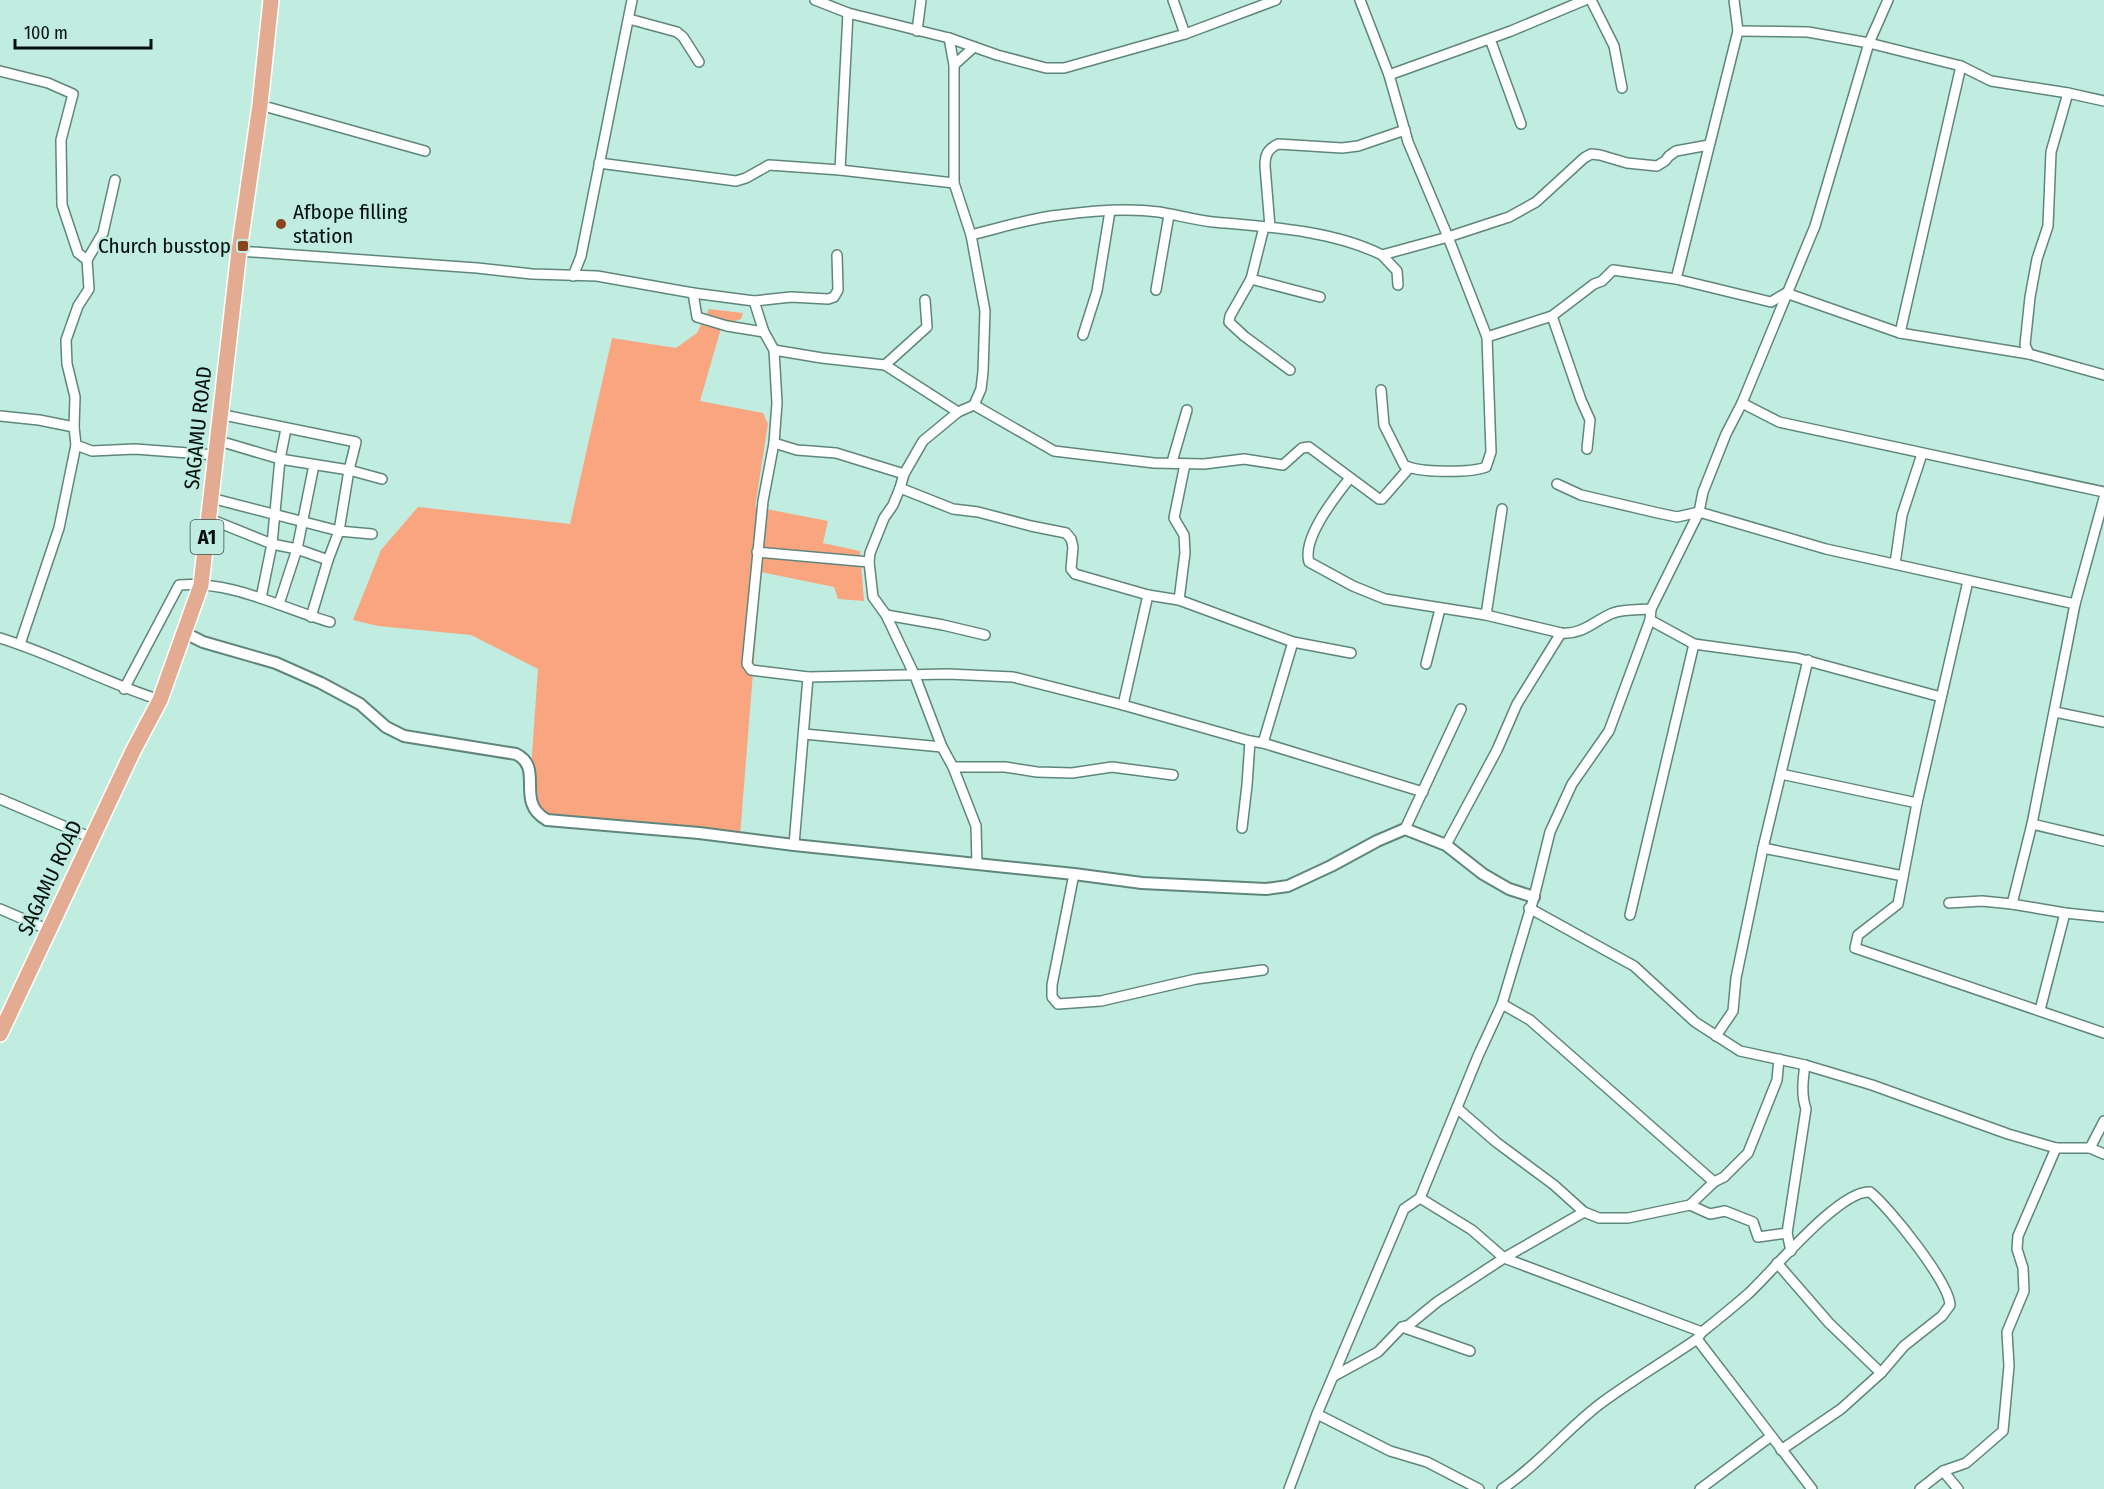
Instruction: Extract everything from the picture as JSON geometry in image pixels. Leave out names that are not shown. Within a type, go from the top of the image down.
[{"type":"highway","name":"SAGAMU ROAD","points":[[0,1035],[132,751],[160,700],[201,585],[210,519],[219,414],[272,0]]},
{"type":"street","points":[[573,276],[581,256],[632,0]]},
{"type":"street","points":[[815,0],[848,13],[949,38],[1046,68],[1064,68],[1185,34],[1276,0]]},
{"type":"street","points":[[917,31],[921,0]]},
{"type":"street","points":[[1173,0],[1185,34]]},
{"type":"street","points":[[1360,0],[1389,75],[1408,142],[1449,237],[1487,337],[1491,452],[1486,467],[1478,470],[1409,468],[1404,465],[1384,425],[1381,390]]},
{"type":"street","points":[[1389,75],[1490,39],[1585,0]]},
{"type":"street","points":[[1591,0],[1614,46],[1622,88]]},
{"type":"street","points":[[1676,279],[1738,31],[1734,0]]},
{"type":"street","points":[[1289,1489],[1317,1414],[1404,1209],[1420,1198],[1502,1004],[1534,897],[1550,832],[1572,784],[1610,731],[1650,620],[1651,609],[1699,512],[1708,478],[1742,403],[1815,226],[1869,43],[1888,0]]},
{"type":"street","points":[[840,170],[848,13]]},
{"type":"street","points":[[629,19],[678,32],[699,62]]},
{"type":"street","points":[[1738,31],[1808,32],[1869,43],[1960,66],[1991,81],[2104,101]]},
{"type":"street","points":[[949,38],[954,64],[954,183],[971,235],[985,311],[981,389],[974,405],[958,412],[923,441],[903,474],[900,488],[876,537],[869,562],[873,597],[886,615],[915,676],[942,747],[954,767],[976,826],[977,864]]},
{"type":"street","points":[[1490,39],[1521,124]]},
{"type":"street","points":[[954,64],[974,47]]},
{"type":"street","points":[[1900,333],[1960,66]]},
{"type":"street","points":[[0,71],[48,83],[73,94],[61,140],[62,205],[78,253],[87,260]]},
{"type":"street","points":[[2029,354],[2025,345],[2030,297],[2037,259],[2048,226],[2050,152],[2068,93]]},
{"type":"street","points":[[260,105],[426,151]]},
{"type":"street","points":[[1290,370],[1229,322],[1230,316],[1251,279],[1267,227],[1265,156],[1270,148],[1278,144],[1342,148],[1358,146],[1405,130]]},
{"type":"street","points":[[1382,255],[1449,237],[1509,217],[1536,202],[1591,154],[1626,163],[1657,166],[1676,151],[1709,146]]},
{"type":"street","points":[[599,163],[736,181],[769,165],[840,170],[954,183]]},
{"type":"street","points":[[20,644],[59,528],[76,444],[75,398],[67,364],[66,340],[78,306],[89,289],[87,260],[103,233],[115,180]]},
{"type":"street","points":[[971,235],[1059,215],[1110,211],[1160,212],[1196,220],[1267,227],[1364,246],[1382,255],[1397,271],[1398,285]]},
{"type":"street","points":[[1083,335],[1097,291],[1110,211]]},
{"type":"street","points":[[1155,290],[1169,215]]},
{"type":"street","points":[[239,251],[597,276],[754,301],[791,297],[828,299],[834,297],[837,290],[837,255]]},
{"type":"street","points":[[1487,337],[1552,316],[1594,284],[1602,281],[1613,270],[1676,279],[1771,302],[1786,294],[1900,333],[2029,354],[2104,375]]},
{"type":"street","points":[[1251,279],[1320,297]]},
{"type":"street","points":[[693,293],[697,317],[727,326],[764,332]]},
{"type":"street","points":[[885,365],[927,327],[925,300]]},
{"type":"street","points":[[754,301],[764,332],[774,350],[777,403],[774,443],[763,501],[757,552],[756,589],[747,664],[751,670],[808,677],[948,674],[1013,677],[1263,743],[1423,792]]},
{"type":"street","points":[[1552,316],[1590,420],[1587,449]]},
{"type":"street","points":[[774,350],[885,365],[958,412]]},
{"type":"street","points":[[1742,403],[1779,422],[2104,492]]},
{"type":"street","points":[[974,405],[1054,450],[1144,462],[1204,464],[1234,459],[1283,465],[1306,446],[1376,498],[1382,499],[1409,468]]},
{"type":"street","points":[[1172,462],[1188,410]]},
{"type":"street","points":[[219,414],[356,442],[339,531],[311,616]]},
{"type":"street","points":[[0,416],[74,427]]},
{"type":"street","points":[[261,598],[272,544],[280,459],[286,429]]},
{"type":"street","points":[[774,443],[797,450],[836,453],[903,474]]},
{"type":"street","points":[[76,444],[92,451],[216,448],[349,470],[382,479]]},
{"type":"street","points":[[1895,564],[1902,515],[1922,454]]},
{"type":"street","points":[[1179,600],[1185,553],[1184,535],[1174,518],[1185,464]]},
{"type":"street","points":[[279,604],[297,549],[314,465]]},
{"type":"street","points":[[1350,478],[1329,504],[1306,555],[1309,562],[1353,586],[1385,599],[1485,615],[1571,634],[1592,626],[1611,614],[1624,610],[1651,609]]},
{"type":"street","points":[[1557,484],[1581,495],[1677,517],[1699,512],[1826,549],[2075,604]]},
{"type":"street","points":[[900,488],[953,509],[978,512],[1066,533],[1073,546],[1071,569],[1075,574],[1148,595],[1179,600],[1293,642],[1351,653]]},
{"type":"street","points":[[211,498],[339,531],[372,534]]},
{"type":"street","points":[[2012,904],[2032,825],[2075,604],[2104,498]]},
{"type":"street","points":[[1485,615],[1503,509]]},
{"type":"street","points":[[210,519],[272,544],[297,549],[328,560]]},
{"type":"street","points":[[757,552],[869,562]]},
{"type":"street","points":[[1968,581],[1917,803],[1898,904],[1858,935],[1855,948],[2104,1034]]},
{"type":"street","points":[[124,688],[177,587],[182,585],[211,585],[261,598],[330,622]]},
{"type":"street","points":[[1123,705],[1148,595]]},
{"type":"street","points":[[1425,664],[1440,609]]},
{"type":"street","points":[[886,615],[985,635]]},
{"type":"street","points":[[1650,620],[1694,644],[1808,660],[1941,697]]},
{"type":"street","points":[[185,633],[203,642],[276,663],[321,683],[360,704],[386,727],[404,736],[516,754],[524,758],[529,768],[531,805],[538,815],[547,820],[699,833],[1074,874],[1142,884],[1288,886],[1405,829],[1461,709]]},
{"type":"street","points":[[1446,845],[1497,750],[1517,704],[1562,633]]},
{"type":"street","points":[[0,638],[20,644],[124,688],[160,700]]},
{"type":"street","points":[[1263,743],[1293,642]]},
{"type":"street","points":[[1630,915],[1694,644]]},
{"type":"street","points":[[1716,1036],[1733,1011],[1736,978],[1763,848],[1808,660]]},
{"type":"street","points":[[794,845],[808,677]]},
{"type":"street","points":[[2055,712],[2104,722]]},
{"type":"street","points":[[804,734],[942,747]]},
{"type":"street","points":[[1242,828],[1250,741]]},
{"type":"street","points":[[954,767],[1005,767],[1037,772],[1072,773],[1112,767],[1173,775]]},
{"type":"street","points":[[1781,774],[1917,803]]},
{"type":"street","points":[[0,799],[92,838]]},
{"type":"street","points":[[2032,825],[2104,841]]},
{"type":"street","points":[[1405,829],[1446,845],[1483,874],[1509,889],[1534,897]]},
{"type":"street","points":[[1763,848],[1903,876]]},
{"type":"street","points":[[1074,874],[1052,985],[1052,997],[1058,1004],[1101,1001],[1196,979],[1263,970]]},
{"type":"street","points":[[1949,903],[1982,901],[2104,916]]},
{"type":"street","points":[[1529,908],[1634,966],[1695,1022],[1740,1051],[1805,1065],[1872,1085],[2008,1134],[2056,1148],[2090,1148],[2104,1154]]},
{"type":"street","points":[[0,909],[48,930]]},
{"type":"street","points":[[2040,1010],[2065,913]]},
{"type":"street","points":[[1502,1004],[1530,1020],[1714,1182]]},
{"type":"street","points":[[1457,1108],[1496,1142],[1554,1185],[1584,1212],[1599,1218],[1628,1218],[1690,1204],[1714,1182],[1724,1177],[1748,1153],[1777,1080],[1779,1059]]},
{"type":"street","points":[[1791,1251],[1787,1233],[1806,1108],[1803,1080],[1805,1065]]},
{"type":"street","points":[[2090,1148],[2104,1121]]},
{"type":"street","points":[[1920,1489],[1943,1471],[1966,1463],[2003,1431],[2009,1366],[2007,1332],[2024,1291],[2023,1268],[2017,1249],[2018,1236],[2056,1148]]},
{"type":"street","points":[[1502,1489],[1516,1480],[1600,1404],[1699,1336],[1750,1293],[1777,1263],[1832,1210],[1863,1191],[1870,1192],[1901,1225],[1950,1297],[1950,1305],[1942,1316],[1904,1346],[1881,1373],[1841,1409],[1781,1450]]},
{"type":"street","points":[[1420,1198],[1472,1230],[1504,1258],[1699,1336],[1770,1437],[1812,1489]]},
{"type":"street","points":[[1690,1204],[1710,1214],[1725,1211],[1753,1222],[1758,1237],[1787,1233]]},
{"type":"street","points":[[1334,1376],[1378,1352],[1402,1327],[1409,1325],[1437,1302],[1504,1258],[1584,1212]]},
{"type":"street","points":[[1777,1263],[1829,1323],[1881,1373]]},
{"type":"street","points":[[1402,1327],[1470,1351]]},
{"type":"street","points":[[1317,1414],[1390,1451],[1427,1462],[1474,1487]]},
{"type":"street","points":[[1700,1489],[1770,1437]]},
{"type":"street","points":[[1943,1471],[1958,1489]]},
{"type":"shaded area","points":[[709,309],[743,313],[741,319],[722,325],[700,401],[763,413],[768,424],[755,507],[828,521],[823,543],[860,551],[864,601],[838,599],[834,587],[761,572],[740,836],[528,812],[538,669],[471,635],[378,626],[353,620],[381,550],[418,507],[570,524],[612,338],[676,348],[697,333]]},
{"type":"place","name":"Afbope filling station","points":[[281,224]]},
{"type":"place","name":"Church busstop","points":[[243,246]]}]
